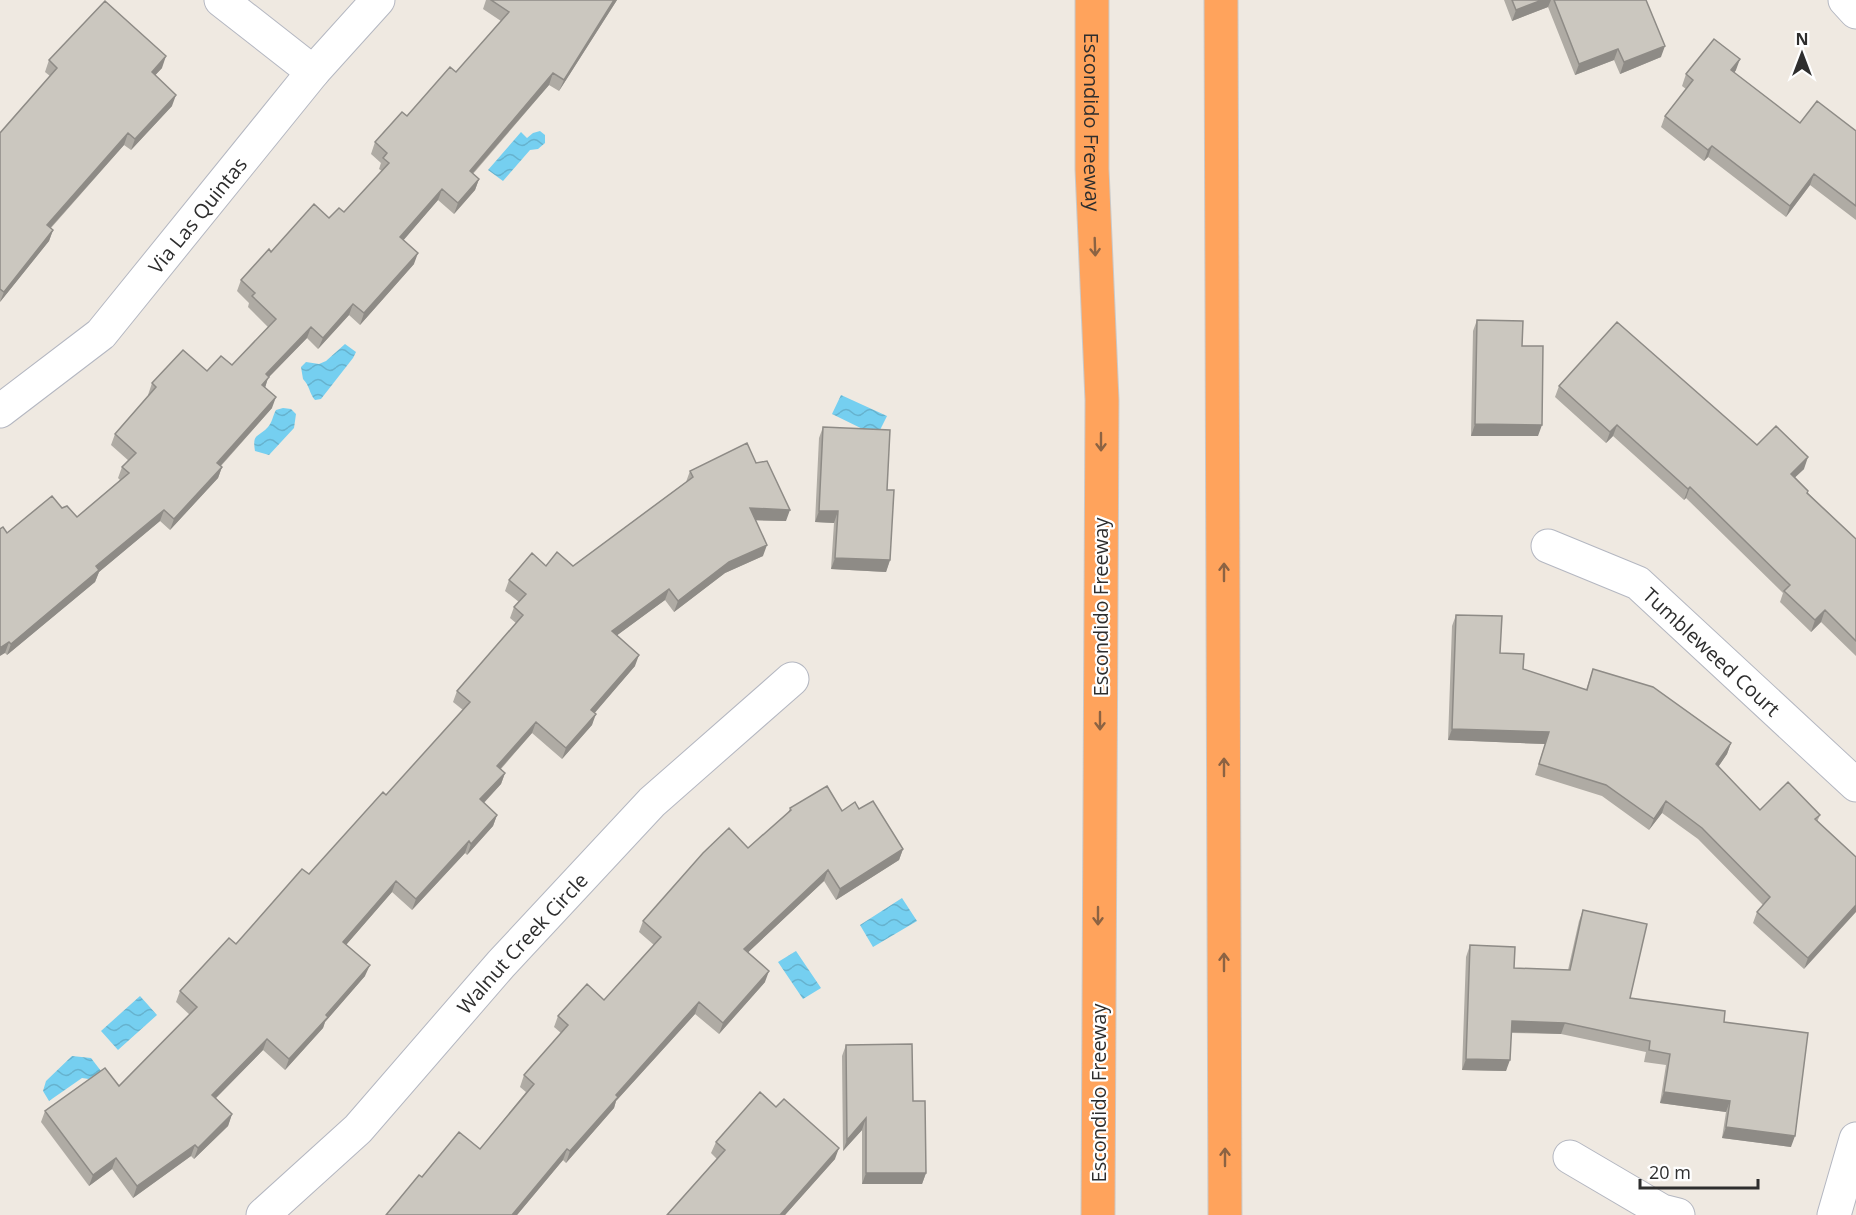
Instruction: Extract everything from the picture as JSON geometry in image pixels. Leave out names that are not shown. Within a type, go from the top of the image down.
[{"type":"highway","name":"Escondido Freeway","points":[[1092,0],[1092,169],[1102,400],[1098,1215]]},
{"type":"highway","points":[[1221,0],[1226,1215]]},
{"type":"street","points":[[221,0],[313,72]]},
{"type":"street","name":"Via Las Quintas","points":[[0,411],[101,334],[313,72],[378,0]]},
{"type":"street","points":[[1845,0],[1856,12]]},
{"type":"street","name":"Tumbleweed Court","points":[[1548,546],[1638,583],[1856,785]]},
{"type":"street","name":"Walnut Creek Circle","points":[[263,1215],[358,1129],[501,964],[652,802],[792,679]]},
{"type":"street","points":[[1834,1215],[1856,1139]]},
{"type":"street","points":[[1570,1157],[1662,1211],[1678,1215]]},
{"type":"water","points":[[540,131],[545,135],[545,143],[538,149],[530,150],[503,181],[488,170],[521,132],[527,138]]},
{"type":"water","points":[[345,344],[356,352],[353,358],[321,399],[315,400],[303,379],[301,367],[306,362],[319,364],[326,361]]},
{"type":"water","points":[[841,395],[887,416],[877,436],[832,414]]},
{"type":"water","points":[[291,409],[296,414],[294,428],[269,455],[255,451],[255,438],[269,425],[276,410]]},
{"type":"water","points":[[902,898],[917,921],[873,947],[860,925]]},
{"type":"water","points":[[796,951],[821,988],[803,999],[778,962]]},
{"type":"water","points":[[140,996],[157,1015],[118,1050],[101,1031]]},
{"type":"water","points":[[72,1056],[91,1058],[101,1071],[89,1079],[82,1078],[49,1101],[43,1091],[46,1081]]},
{"type":"building","points":[[491,0],[614,0],[564,80],[553,73],[470,171],[479,179],[458,203],[442,189],[400,237],[418,253],[364,313],[353,304],[323,338],[311,327],[266,374],[269,377],[262,385],[276,397],[217,463],[222,467],[174,519],[164,510],[96,566],[99,570],[11,644],[9,642],[0,648],[0,529],[3,527],[7,533],[52,496],[62,508],[67,506],[77,517],[129,473],[122,467],[136,453],[115,434],[156,387],[152,383],[183,350],[207,371],[221,356],[232,365],[276,319],[252,296],[255,293],[241,280],[269,249],[271,252],[314,204],[329,218],[339,208],[344,212],[389,163],[383,158],[387,153],[375,142],[402,112],[407,116],[450,67],[456,72],[509,12]]},
{"type":"building","points":[[1512,0],[1542,0],[1516,10]]},
{"type":"building","points":[[1554,0],[1646,0],[1665,46],[1624,62],[1618,49],[1579,64]]},
{"type":"building","points":[[105,1],[166,56],[152,72],[176,95],[135,139],[128,133],[47,225],[53,230],[4,292],[0,289],[0,133],[57,68],[49,60]]},
{"type":"building","points":[[1714,39],[1740,59],[1731,70],[1800,123],[1817,101],[1856,131],[1856,206],[1814,174],[1790,206],[1712,146],[1708,150],[1665,116],[1693,80],[1686,74]]},
{"type":"building","points":[[1477,320],[1523,321],[1522,346],[1543,346],[1542,425],[1475,424]]},
{"type":"building","points":[[1617,322],[1757,445],[1776,426],[1808,457],[1791,474],[1808,491],[1807,493],[1856,539],[1856,641],[1825,610],[1815,620],[1784,591],[1790,585],[1690,487],[1688,489],[1617,425],[1610,432],[1559,386]]},
{"type":"building","points":[[823,427],[890,430],[887,490],[894,490],[890,560],[835,558],[838,511],[819,511]]},
{"type":"building","points":[[747,443],[756,463],[767,461],[790,510],[750,508],[767,545],[729,562],[678,601],[669,589],[612,631],[639,655],[591,710],[596,714],[566,748],[536,722],[497,766],[505,773],[480,799],[497,815],[471,844],[469,841],[416,899],[396,881],[343,942],[370,965],[326,1015],[328,1017],[289,1059],[267,1039],[212,1095],[232,1114],[198,1148],[195,1145],[137,1186],[116,1158],[93,1175],[45,1111],[105,1068],[119,1086],[197,1007],[180,991],[229,938],[236,944],[302,869],[309,874],[383,792],[386,795],[470,702],[457,691],[523,615],[514,607],[526,594],[509,580],[532,553],[546,566],[557,552],[573,566],[693,477],[690,471]]},
{"type":"building","points":[[1456,615],[1502,616],[1500,653],[1524,654],[1523,669],[1587,690],[1593,669],[1653,687],[1731,743],[1716,764],[1760,810],[1788,782],[1820,815],[1815,819],[1856,857],[1856,905],[1808,958],[1757,912],[1770,897],[1702,828],[1666,801],[1654,819],[1606,785],[1539,764],[1549,732],[1452,729]]},
{"type":"building","points":[[827,786],[842,811],[855,802],[859,809],[873,801],[903,849],[840,889],[828,870],[744,949],[769,971],[723,1023],[699,1002],[616,1095],[618,1097],[570,1151],[567,1149],[512,1215],[386,1215],[419,1175],[422,1177],[459,1132],[480,1149],[534,1084],[524,1075],[568,1025],[558,1016],[587,984],[604,1000],[661,937],[643,921],[703,853],[729,828],[748,848],[791,810],[790,808]]},
{"type":"building","points":[[1583,910],[1647,924],[1630,998],[1725,1011],[1724,1022],[1808,1033],[1795,1136],[1726,1127],[1730,1101],[1664,1092],[1670,1054],[1649,1050],[1650,1041],[1565,1023],[1512,1021],[1510,1060],[1466,1059],[1470,945],[1515,947],[1514,968],[1570,970]]},
{"type":"building","points":[[912,1044],[913,1101],[925,1101],[926,1173],[866,1173],[866,1118],[847,1140],[846,1045]]},
{"type":"building","points":[[760,1092],[776,1107],[784,1099],[839,1148],[780,1215],[667,1215],[725,1150],[716,1142]]}]
